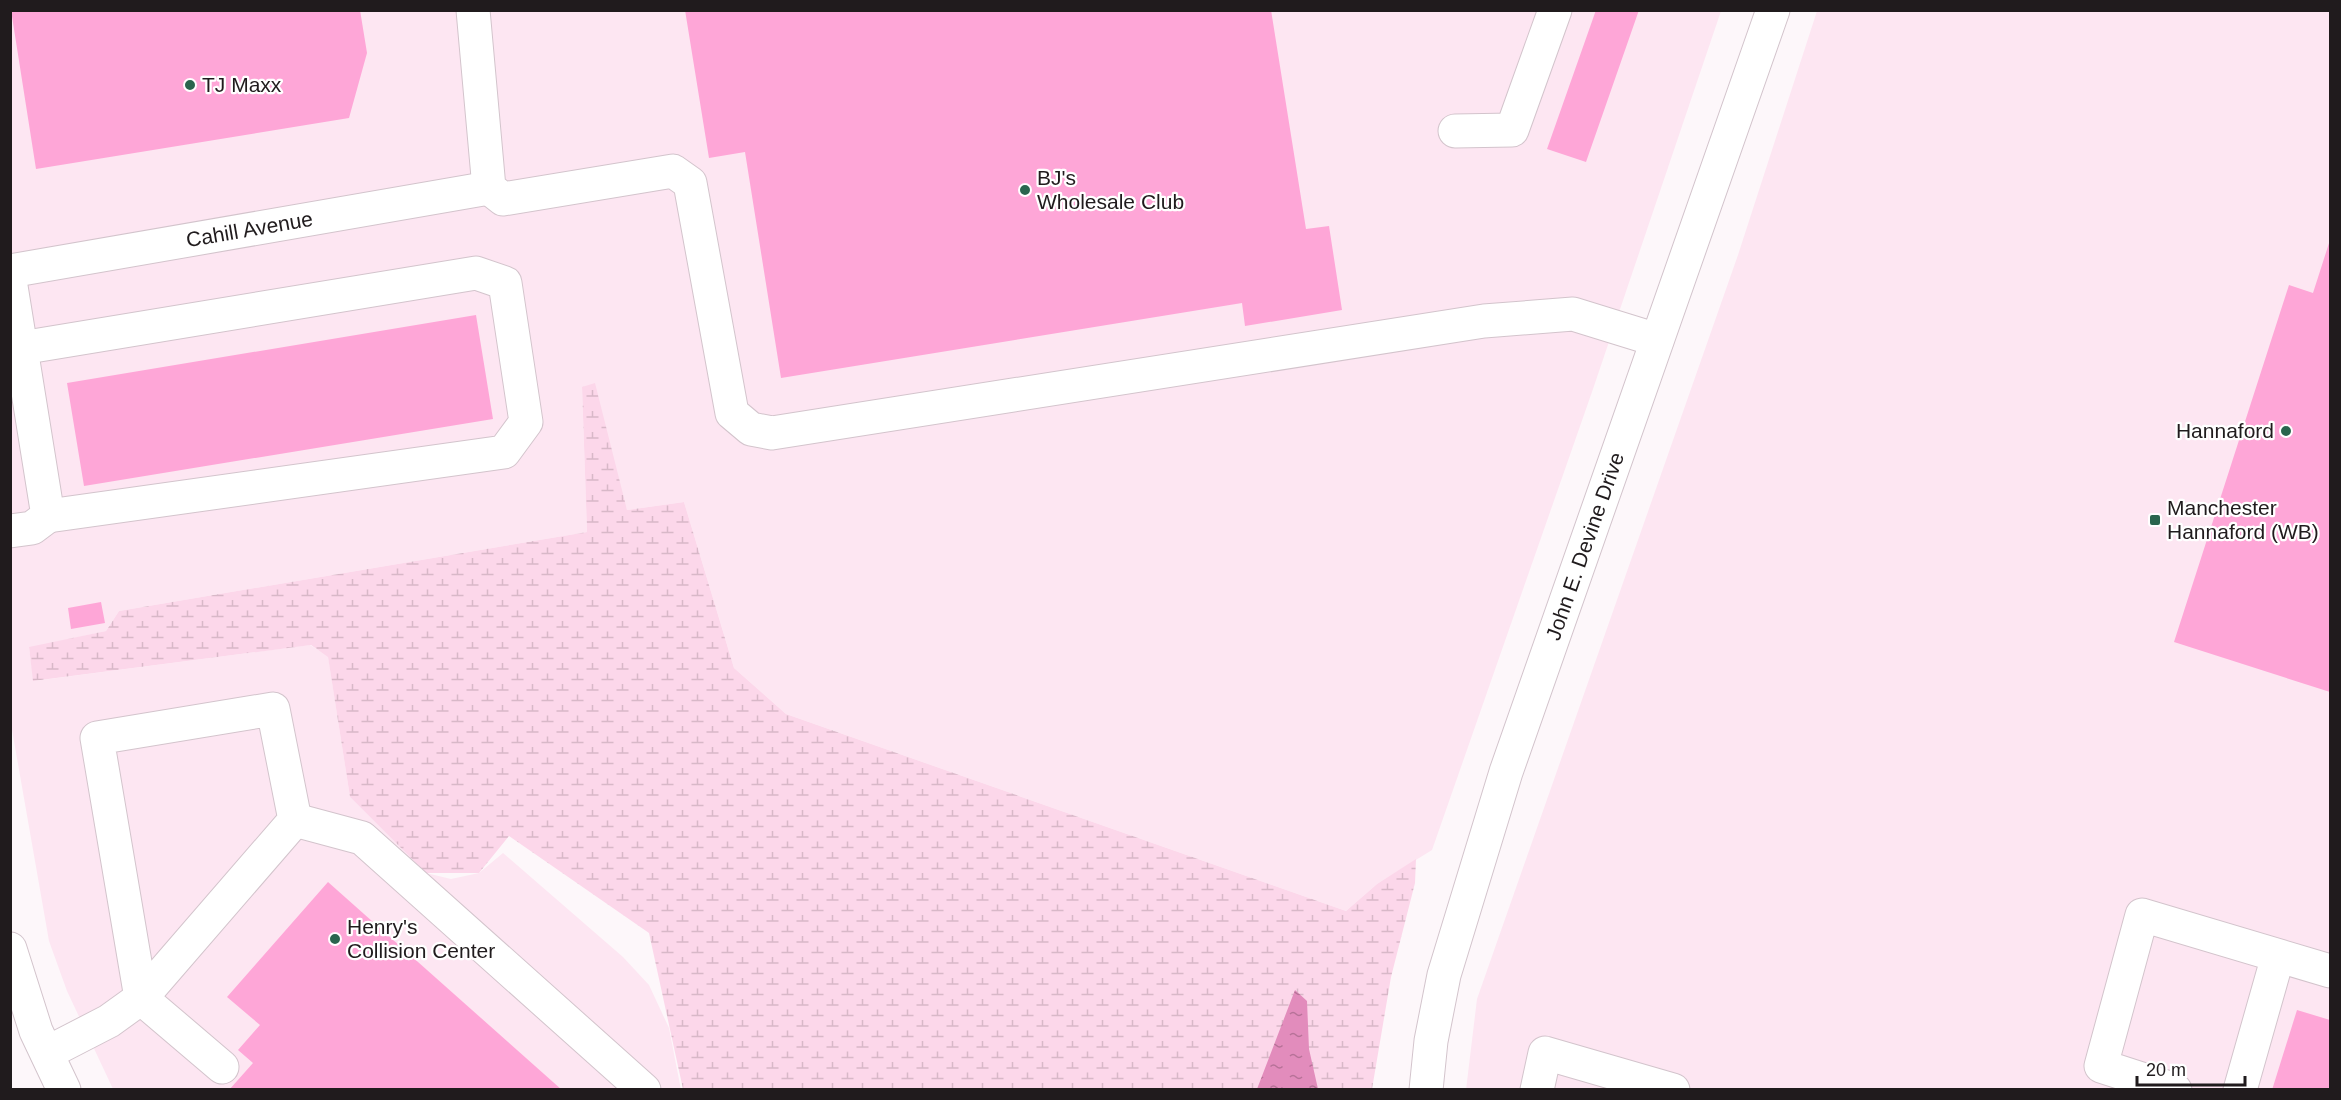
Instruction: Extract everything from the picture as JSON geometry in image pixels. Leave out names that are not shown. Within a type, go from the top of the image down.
[{"type":"street","points":[[473,10],[489,189],[503,199],[673,171],[690,183],[732,413],[751,429],[772,433],[1484,321],[1573,314],[1657,340]]},
{"type":"street","points":[[1455,132],[1512,130],[1555,10]]},
{"type":"street","name":"John E. Devine Drive","points":[[1426,1089],[1431,1041],[1444,975],[1509,761],[1773,10]]},
{"type":"street","name":"Cahill Avenue","points":[[10,272],[489,189]]},
{"type":"street","points":[[10,531],[32,528],[48,516],[504,452],[526,422],[505,283],[476,273],[21,348]]},
{"type":"street","points":[[10,280],[48,516]]},
{"type":"street","points":[[222,1067],[141,998],[98,738],[273,709],[295,820]]},
{"type":"street","points":[[47,1053],[110,1021],[141,998],[295,820]]},
{"type":"street","points":[[295,820],[362,838],[644,1089]]},
{"type":"street","points":[[2175,1089],[2101,1066],[2142,915],[2331,971]]},
{"type":"street","points":[[10,949],[36,1030],[64,1089]]},
{"type":"street","points":[[2240,1089],[2278,956]]},
{"type":"street","points":[[1537,1089],[1545,1053],[1673,1089]]},
{"type":"shaded area","points":[[10,11],[1721,11],[1593,389],[1432,850],[1377,884],[1346,911],[786,714],[734,668],[684,502],[627,510],[582,387],[587,532],[119,611],[106,631],[29,648],[34,681],[310,645],[328,656],[350,797],[426,873],[451,879],[479,873],[503,853],[623,957],[649,985],[669,1028],[681,1090],[113,1089],[67,991],[49,941],[11,724]]},
{"type":"shaded area","points":[[1817,11],[2330,11],[2330,1089],[1466,1090],[1477,999],[1738,255]]},
{"type":"green space","points":[[595,383],[627,510],[684,502],[734,668],[786,714],[1346,911],[1377,884],[1416,859],[1415,883],[1391,977],[1372,1089],[683,1089],[649,933],[509,836],[479,873],[426,873],[350,797],[328,657],[311,645],[33,681],[29,647],[106,631],[119,611],[587,532],[582,387]]},
{"type":"water","points":[[1295,990],[1307,1001],[1309,1049],[1318,1089],[1257,1089]]},
{"type":"building","name":"TJ Maxx","points":[[11,10],[360,10],[367,53],[349,118],[36,169]]},
{"type":"building","name":"BJ's Wholesale Club","points":[[685,10],[1271,10],[1306,229],[1329,226],[1342,310],[1245,326],[1242,303],[781,378],[745,152],[709,158]]},
{"type":"building","points":[[1596,10],[1639,10],[1586,162],[1547,149]]},
{"type":"building","name":"Hannaford","points":[[2330,240],[2330,692],[2174,642],[2289,285],[2313,293]]},
{"type":"building","points":[[476,315],[493,419],[84,486],[67,383]]},
{"type":"building","points":[[101,602],[105,623],[71,629],[68,608]]},
{"type":"building","name":"Henry's Collision Center","points":[[328,882],[562,1090],[229,1090],[253,1063],[238,1050],[260,1025],[227,997]]},
{"type":"building","points":[[2297,1010],[2330,1020],[2330,1090],[2272,1090]]},
{"type":"place","name":"TJ Maxx","points":[[190,85]]},
{"type":"place","name":"BJ's Wholesale Club","points":[[1025,190]]},
{"type":"place","name":"Hannaford","points":[[2286,431]]},
{"type":"place","name":"Manchester Hannaford (WB)","points":[[2155,520]]},
{"type":"place","name":"Henry's Collision Center","points":[[335,939]]}]
